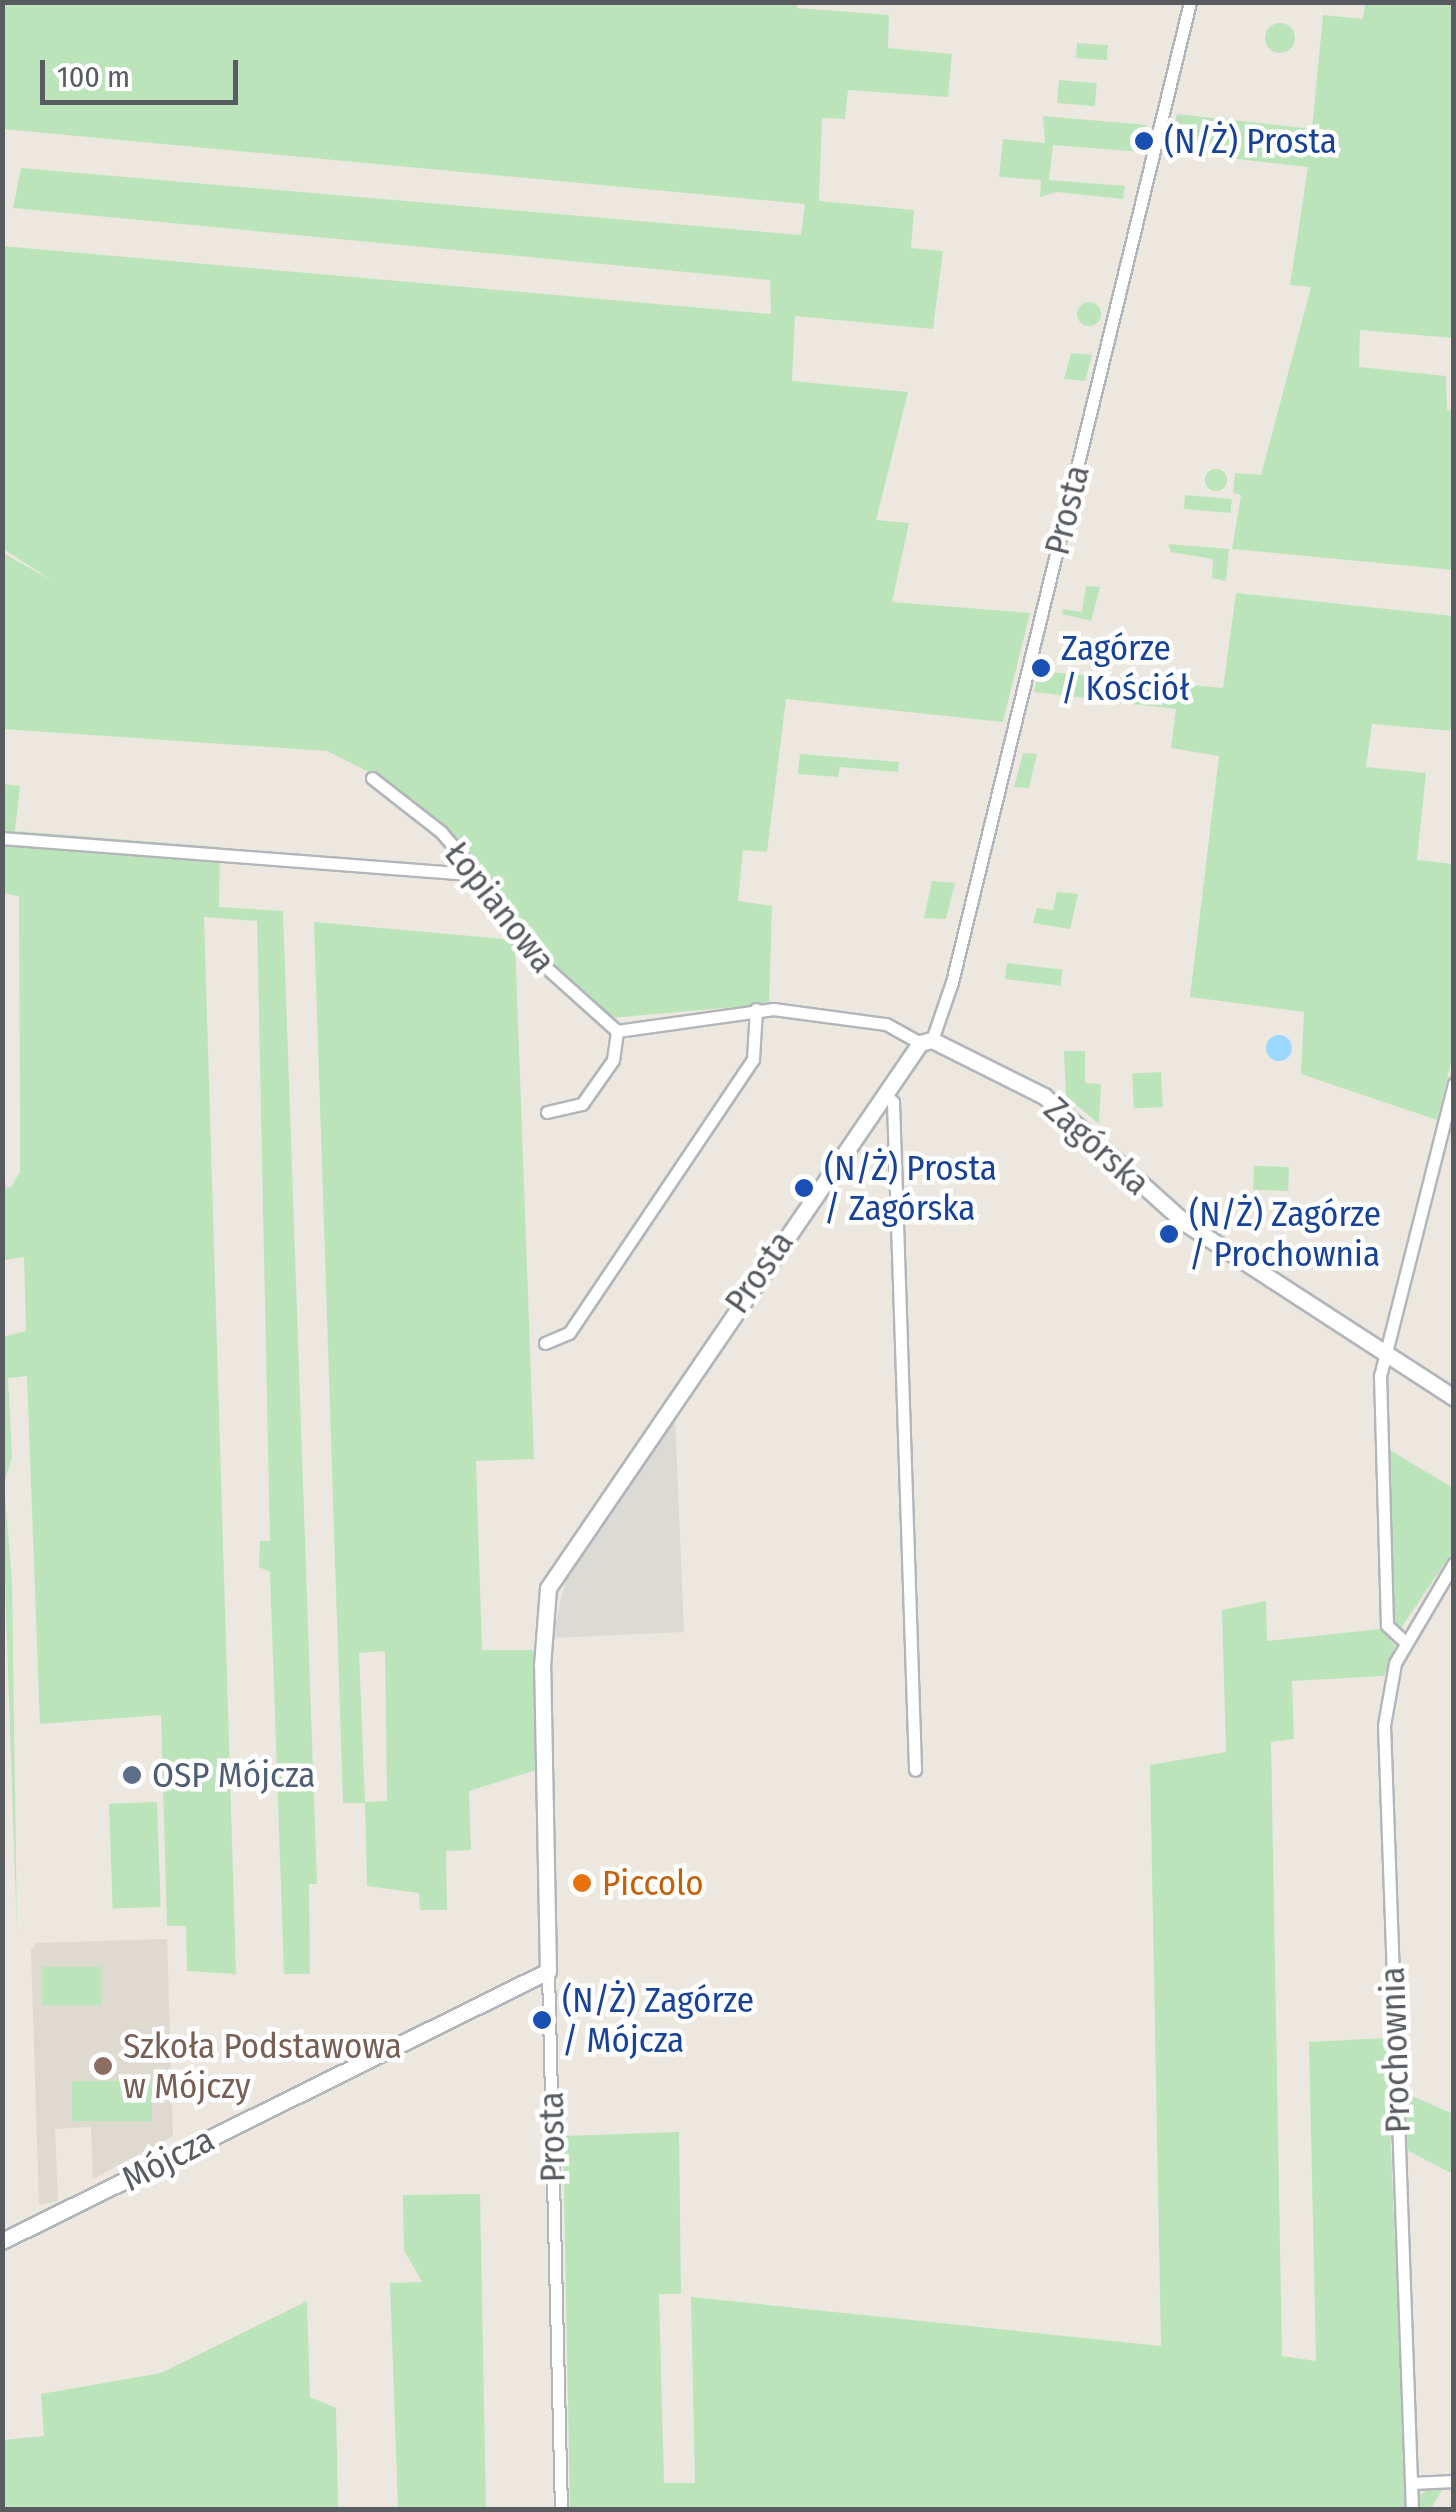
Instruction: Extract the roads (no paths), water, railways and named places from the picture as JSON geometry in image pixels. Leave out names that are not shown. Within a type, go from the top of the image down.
[{"type":"street","name":"Prosta","points":[[561,2510],[542,1666],[548,1588],[884,1093],[926,1041],[961,945],[1190,2]]},
{"type":"street","name":"Łopianowa","points":[[372,778],[442,832],[478,875],[520,944],[617,1030]]},
{"type":"street","points":[[2,838],[478,875]]},
{"type":"street","points":[[547,1112],[582,1104],[613,1060],[617,1030],[756,1009],[886,1024],[926,1041]]},
{"type":"street","points":[[545,1343],[569,1333],[753,1060],[756,1009]]},
{"type":"street","name":"Zagórska","points":[[926,1041],[1059,1106],[1185,1222],[1454,1398]]},
{"type":"street","points":[[1404,1642],[1391,1632],[1386,1614],[1380,1376],[1454,1083]]},
{"type":"street","points":[[884,1093],[893,1102],[915,1770]]},
{"type":"street","name":"Prochownia","points":[[1412,2510],[1384,1726],[1388,1685],[1404,1642],[1454,1562]]},
{"type":"street","name":"Mójcza","points":[[2,2241],[548,1971]]},
{"type":"street","points":[[1411,2483],[1454,2481]]},
{"type":"water","points":[[1279,1035],[1288,1039],[1292,1048],[1288,1057],[1279,1061],[1270,1057],[1266,1048],[1270,1039]]},
{"type":"place","name":"(N/Ż) Prosta","points":[[1144,141]]},
{"type":"place","name":"Zagórze / Kościół","points":[[1041,668]]},
{"type":"place","name":"(N/Ż) Prosta / Zagórska","points":[[804,1188]]},
{"type":"place","name":"(N/Ż) Zagórze / Prochownia","points":[[1169,1234]]},
{"type":"place","name":"OSP Mójcza","points":[[132,1775]]},
{"type":"place","name":"Piccolo","points":[[582,1883]]},
{"type":"place","name":"(N/Ż) Zagórze / Mójcza","points":[[542,2020]]},
{"type":"place","name":"Szkoła Podstawowa w Mójczy","points":[[103,2066]]}]
